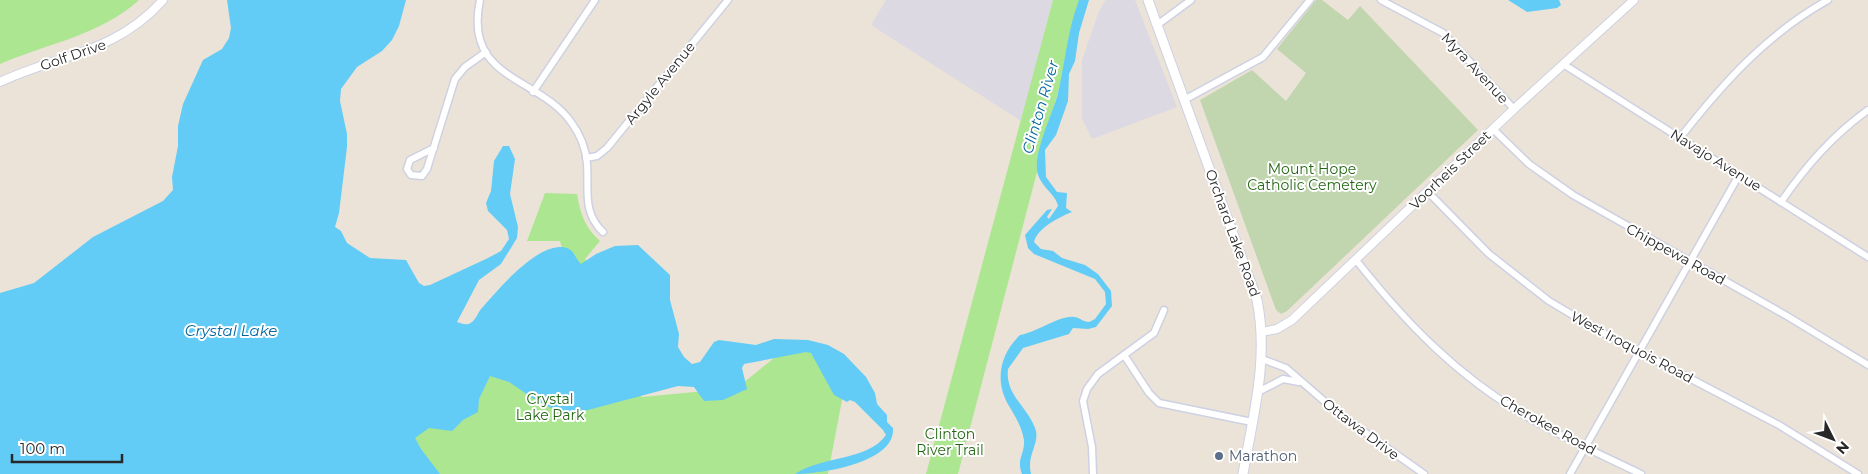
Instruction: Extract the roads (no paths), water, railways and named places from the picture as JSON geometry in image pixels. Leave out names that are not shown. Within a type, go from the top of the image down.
[{"type":"main road","name":"Orchard Lake Road","points":[[1148,0],[1253,285],[1262,332],[1262,359],[1243,474]]},
{"type":"street","name":"Golf Drive","points":[[0,82],[40,66],[107,44],[135,26],[163,0]]},
{"type":"street","points":[[480,0],[478,24],[486,52],[502,72],[553,104],[570,120],[580,138],[586,158],[587,205],[592,219],[603,232]]},
{"type":"street","points":[[533,92],[595,0]]},
{"type":"street","name":"Argyle Avenue","points":[[586,158],[597,156],[607,148],[728,0]]},
{"type":"street","points":[[1157,25],[1191,0]]},
{"type":"street","points":[[1184,100],[1263,57],[1310,0]]},
{"type":"street","name":"Myra Avenue","points":[[1381,0],[1443,32],[1514,110]]},
{"type":"street","name":"Voorheis Street","points":[[1262,332],[1277,329],[1292,320],[1563,64],[1634,0]]},
{"type":"street","points":[[1680,138],[1724,83],[1754,53],[1790,24],[1828,0]]},
{"type":"street","points":[[434,148],[410,160],[407,169],[411,175],[418,177],[425,174],[434,148],[455,79],[465,67],[486,52]]},
{"type":"street","name":"Navajo Avenue","points":[[1563,64],[1868,257]]},
{"type":"street","points":[[1782,202],[1817,154],[1840,132],[1868,110]]},
{"type":"street","name":"Chippewa Road","points":[[1493,130],[1529,164],[1553,182],[1604,214],[1787,316],[1868,365]]},
{"type":"street","points":[[1570,474],[1587,448],[1738,175]]},
{"type":"street","name":"West Iroquois Road","points":[[1428,192],[1479,244],[1517,277],[1567,312],[1780,425],[1858,474]]},
{"type":"street","name":"Cherokee Road","points":[[1356,260],[1398,313],[1455,366],[1510,407],[1641,474]]},
{"type":"street","points":[[1093,474],[1092,447],[1083,401],[1085,395],[1098,374],[1154,333],[1164,310]]},
{"type":"street","points":[[1124,355],[1149,393],[1159,402],[1252,422]]},
{"type":"street","name":"Ottawa Drive","points":[[1262,359],[1284,366],[1300,382],[1352,423],[1424,474]]},
{"type":"street","points":[[1258,392],[1283,379],[1300,382]]},
{"type":"water","name":"Crystal Lake","points":[[227,0],[406,0],[399,26],[392,40],[382,51],[357,67],[341,89],[340,101],[347,134],[347,147],[339,213],[335,227],[341,231],[347,243],[370,258],[406,260],[419,283],[424,286],[488,258],[501,251],[509,239],[507,230],[488,211],[486,203],[491,191],[494,161],[503,146],[509,146],[515,159],[510,194],[518,227],[517,238],[501,264],[479,280],[457,322],[467,324],[472,322],[481,309],[521,267],[546,250],[558,247],[569,249],[581,264],[596,254],[615,246],[638,245],[670,275],[670,300],[679,334],[678,347],[684,357],[692,364],[700,362],[714,342],[719,340],[756,345],[774,339],[808,340],[828,345],[844,354],[866,377],[875,393],[877,404],[887,415],[887,422],[893,428],[891,440],[882,450],[870,458],[854,464],[821,472],[795,474],[818,464],[868,450],[886,435],[855,402],[850,400],[847,402],[834,395],[811,353],[806,352],[744,364],[742,368],[747,389],[723,400],[704,401],[694,387],[678,386],[573,414],[553,409],[509,382],[490,376],[479,399],[478,412],[463,420],[452,431],[429,428],[415,438],[440,474],[0,474],[0,293],[34,283],[93,237],[163,201],[173,190],[172,177],[178,146],[178,126],[183,104],[203,60],[222,49],[229,38],[231,28]]},
{"type":"water","points":[[1079,0],[1089,0],[1079,33],[1075,61],[1069,74],[1068,101],[1056,135],[1045,150],[1046,177],[1057,192],[1067,193],[1066,208],[1072,212],[1045,227],[1034,242],[1041,249],[1053,251],[1062,258],[1085,265],[1098,274],[1111,291],[1112,306],[1096,327],[1088,329],[1073,328],[1069,334],[1023,348],[1008,369],[1008,378],[1013,393],[1031,420],[1036,433],[1030,460],[1031,474],[1022,474],[1020,460],[1024,440],[1018,422],[1004,397],[1001,368],[1004,359],[1013,342],[1020,335],[1068,317],[1076,317],[1089,322],[1095,319],[1106,304],[1105,292],[1095,279],[1034,254],[1028,248],[1025,235],[1047,210],[1052,209],[1047,217],[1049,219],[1058,206],[1038,176],[1037,162],[1041,143],[1057,97],[1072,24]]},
{"type":"water","points":[[1508,0],[1559,0],[1561,5],[1557,8],[1527,12]]},
{"type":"place","name":"Marathon","points":[[1219,456]]},
{"type":"water label","name":"Clinton River","points":[[1040,107]]},
{"type":"park label","name":"Mount Hope Catholic Cemetery","points":[[1312,177]]},
{"type":"park label","name":"Crystal Lake Park","points":[[550,408]]},
{"type":"park label","name":"Clinton River Trail","points":[[950,442]]}]
